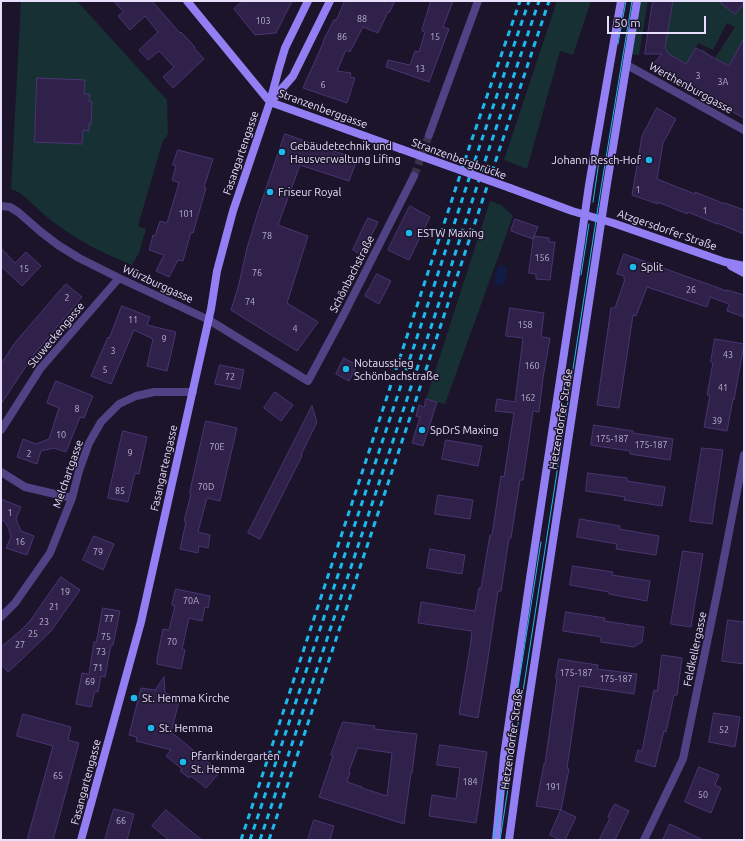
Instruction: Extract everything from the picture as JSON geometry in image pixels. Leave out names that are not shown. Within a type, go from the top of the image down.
[{"type":"main road","name":"Stranzenberggasse","points":[[187,1],[270,102],[401,149]]},
{"type":"main road","name":"Fasangartengasse","points":[[81,840],[141,622],[209,320],[217,271],[232,211],[270,102],[285,48],[308,1]]},
{"type":"main road","name":"Fasangartengasse","points":[[270,102],[293,76],[330,1]]},
{"type":"main road","name":"Hetzendorfer Straße","points":[[496,840],[506,743],[530,578],[589,185],[602,103],[621,1]]},
{"type":"main road","name":"Hetzendorfer Straße","points":[[509,840],[521,751],[602,219],[637,1]]},
{"type":"main road","name":"Stranzenbergbrücke","points":[[401,149],[585,214]]},
{"type":"main road","points":[[585,214],[602,219]]},
{"type":"main road","name":"Atzgersdorfer Straße","points":[[602,219],[725,262],[744,266]]},
{"type":"main road","name":"Atzgersdorfer Straße","points":[[725,262],[744,273]]},
{"type":"street","points":[[429,135],[478,1]]},
{"type":"street","name":"Werthenburggasse","points":[[627,65],[744,130]]},
{"type":"street","name":"Schönbachstraße","points":[[308,382],[414,176]]},
{"type":"street","name":"Würzburggasse","points":[[1,206],[10,207],[18,212],[40,232],[79,258],[209,320],[308,382]]},
{"type":"street","name":"Stuweckengasse","points":[[1,430],[40,369],[119,278]]},
{"type":"street","name":"Melchartgasse","points":[[1,617],[15,603],[50,553],[72,498],[89,443],[102,422],[119,404],[136,396],[154,392],[193,392]]},
{"type":"street","name":"Feldkellergasse","points":[[644,840],[683,759],[744,455]]},
{"type":"street","points":[[1,472],[25,487],[72,498]]},
{"type":"green space","points":[[21,1],[77,1],[167,100],[168,133],[166,138],[163,140],[138,226],[146,229],[139,253],[132,265],[83,242],[52,221],[22,195],[11,189]]},
{"type":"green space","points":[[557,1],[591,1],[573,55],[560,51],[527,169],[504,160]]},
{"type":"green space","points":[[637,1],[648,1],[639,55],[629,54]]},
{"type":"green space","points":[[673,1],[719,1],[735,14],[742,6],[744,7],[744,50],[739,48],[729,65],[715,58],[735,27],[727,23],[713,50],[698,43],[691,56],[697,60],[703,49],[709,55],[703,66],[700,67],[688,61],[686,64],[669,54],[665,47]]},
{"type":"green space","points":[[490,201],[501,205],[513,216],[445,404],[426,399]]},
{"type":"water","points":[[502,265],[505,266],[507,270],[504,286],[494,284],[498,267]]},
{"type":"building","points":[[114,1],[152,1],[180,33],[181,32],[195,47],[194,48],[204,59],[173,88],[163,77],[174,67],[159,51],[148,60],[139,50],[158,32],[145,16],[130,30],[118,16],[123,12]]},
{"type":"building","points":[[243,1],[292,1],[276,33],[255,35],[234,9]]},
{"type":"building","points":[[345,1],[395,1],[378,33],[363,27],[350,52],[346,50],[337,71],[351,73],[350,77],[355,78],[347,103],[303,88],[323,41],[334,20],[336,20]]},
{"type":"building","points":[[431,1],[453,1],[443,27],[449,29],[429,82],[386,67],[388,60],[410,65],[415,51],[419,52],[425,32],[422,31]]},
{"type":"building","points":[[653,1],[673,1],[665,47],[669,54],[686,64],[696,48],[729,66],[744,38],[744,118],[650,67],[662,54],[645,54]]},
{"type":"building","points":[[719,1],[744,1],[744,4],[735,14]]},
{"type":"building","points":[[37,78],[85,80],[84,94],[90,94],[89,101],[92,102],[91,124],[89,123],[89,131],[83,130],[82,144],[35,142]]},
{"type":"building","name":"Johann Resch-Hof","points":[[657,108],[676,119],[663,143],[657,179],[695,194],[695,192],[744,210],[744,234],[688,212],[687,214],[658,202],[658,204],[632,195],[642,136]]},
{"type":"building","points":[[285,134],[357,159],[349,181],[300,165],[278,225],[308,236],[287,303],[318,322],[297,351],[231,310],[258,212]]},
{"type":"building","points":[[178,150],[213,159],[204,187],[206,188],[193,233],[191,232],[183,261],[178,260],[169,277],[156,271],[164,255],[149,250],[153,235],[155,236],[160,221],[167,223],[179,183],[172,180],[176,166],[173,165]]},
{"type":"building","name":"ESTW Maxing","points":[[410,206],[430,217],[409,260],[388,250]]},
{"type":"building","points":[[368,218],[378,222],[362,255],[353,250]]},
{"type":"building","points":[[515,219],[538,227],[533,239],[511,231]]},
{"type":"building","points":[[534,236],[549,238],[549,242],[555,242],[550,280],[536,279],[536,274],[529,273]]},
{"type":"building","points":[[1,248],[15,263],[26,252],[41,266],[22,286],[1,266]]},
{"type":"building","points":[[624,254],[727,291],[744,295],[744,317],[727,311],[729,304],[710,297],[707,307],[647,287],[636,316],[633,315],[619,408],[597,405],[611,308],[615,308],[625,279],[624,276],[617,274]]},
{"type":"building","points":[[377,274],[391,281],[379,304],[365,296]]},
{"type":"building","points":[[66,284],[82,297],[32,357],[1,404],[1,364],[14,344]]},
{"type":"building","points":[[122,306],[150,317],[147,325],[176,332],[167,371],[147,366],[153,339],[134,330],[111,384],[91,376]]},
{"type":"building","points":[[510,308],[544,313],[541,337],[550,338],[539,412],[533,411],[523,480],[520,480],[501,591],[498,591],[478,718],[459,714],[472,631],[418,623],[421,602],[475,611],[479,588],[481,588],[490,535],[492,535],[501,476],[504,477],[514,413],[495,411],[497,399],[515,402],[523,338],[506,336]]},
{"type":"building","points":[[715,339],[744,344],[727,431],[704,427],[710,395],[707,395],[713,363],[711,362]]},
{"type":"building","name":"Notausstieg Schönbachstraße","points":[[344,358],[357,365],[349,381],[336,374]]},
{"type":"building","points":[[220,365],[244,370],[240,389],[215,384]]},
{"type":"building","points":[[56,381],[93,396],[84,418],[80,417],[66,452],[54,448],[41,451],[37,464],[17,457],[23,439],[36,444],[49,439],[59,408],[47,403]]},
{"type":"building","points":[[275,392],[293,405],[281,421],[264,408]]},
{"type":"building","name":"SpDrS Maxing","points":[[426,399],[437,402],[423,446],[412,443],[420,417],[416,416],[419,405],[424,407]]},
{"type":"building","points":[[312,406],[317,422],[301,455],[302,456],[260,539],[248,533]]},
{"type":"building","points":[[206,421],[237,428],[220,501],[207,498],[198,532],[210,535],[208,548],[199,546],[198,553],[180,549],[186,522],[184,521],[191,494],[190,491]]},
{"type":"building","points":[[594,425],[673,439],[670,460],[630,454],[630,451],[591,445]]},
{"type":"building","points":[[123,431],[147,437],[139,474],[135,473],[128,502],[108,498]]},
{"type":"building","points":[[446,440],[482,446],[478,466],[442,459]]},
{"type":"building","points":[[702,448],[723,450],[712,524],[690,521]]},
{"type":"building","points":[[588,473],[627,478],[627,481],[665,487],[662,506],[624,500],[625,497],[586,491]]},
{"type":"building","points":[[438,495],[473,500],[470,519],[435,514]]},
{"type":"building","points":[[1,499],[21,507],[16,519],[21,531],[34,536],[27,555],[6,548],[11,537],[5,522],[1,520]]},
{"type":"building","points":[[580,519],[620,526],[619,529],[659,536],[656,555],[616,549],[617,544],[577,537]]},
{"type":"building","points":[[94,536],[114,544],[103,570],[83,560]]},
{"type":"building","points":[[430,549],[465,555],[462,574],[427,568]]},
{"type":"building","points":[[683,551],[703,554],[691,627],[671,624]]},
{"type":"building","points":[[573,566],[613,572],[612,575],[650,581],[647,601],[570,585]]},
{"type":"building","points":[[61,577],[80,590],[51,631],[8,672],[1,664],[1,647],[30,621]]},
{"type":"building","points":[[176,589],[210,596],[208,608],[205,607],[202,621],[189,618],[182,649],[185,650],[181,669],[157,664],[163,629],[169,630],[175,606],[172,605]]},
{"type":"building","points":[[103,608],[120,611],[113,645],[111,645],[105,677],[101,676],[98,692],[95,691],[91,707],[76,704],[82,673],[89,674],[94,642],[96,642]]},
{"type":"building","points":[[566,612],[605,618],[604,621],[644,627],[642,642],[634,647],[601,642],[601,637],[563,631]]},
{"type":"building","points":[[728,620],[744,622],[744,664],[722,661]]},
{"type":"building","points":[[662,655],[682,658],[677,695],[674,695],[666,732],[664,731],[655,767],[635,761],[638,750],[642,751],[654,690],[657,691]]},
{"type":"building","points":[[559,659],[598,665],[597,669],[637,674],[634,694],[579,686],[567,768],[569,769],[561,810],[536,806],[545,764]]},
{"type":"building","name":"St. Hemma","points":[[164,677],[165,693],[170,696],[180,698],[171,732],[220,772],[206,788],[191,776],[189,778],[180,771],[182,769],[166,756],[171,750],[136,741],[137,737],[129,735],[141,688],[155,690]]},
{"type":"building","points":[[714,713],[740,717],[735,747],[709,742]]},
{"type":"building","points":[[23,714],[71,727],[68,740],[79,743],[53,840],[27,840],[53,746],[17,736]]},
{"type":"building","points":[[343,722],[375,726],[374,729],[417,734],[404,824],[319,797],[333,756],[331,755]],"holes":[[[358,748],[392,753],[387,796],[347,782]]]},
{"type":"building","points":[[440,745],[487,752],[476,823],[429,816],[432,795],[456,799],[460,768],[437,765]]},
{"type":"building","points":[[699,767],[719,775],[715,785],[721,788],[711,813],[685,802]]},
{"type":"building","points":[[615,804],[629,811],[615,840],[599,840],[610,818],[608,817]]},
{"type":"building","points":[[114,809],[134,814],[127,840],[105,840]]},
{"type":"building","points":[[166,810],[202,840],[169,840],[152,826]]},
{"type":"building","points":[[561,810],[576,817],[565,840],[560,840],[550,835]]},
{"type":"building","points":[[314,820],[334,826],[330,840],[308,840]]},
{"type":"building","points":[[670,824],[703,840],[663,840]]},
{"type":"tunnel","points":[[414,176],[429,135]]},
{"type":"tram line","points":[[618,44],[626,1]]},
{"type":"tram line","points":[[500,840],[601,188],[632,1]]},
{"type":"tram line","points":[[593,202],[599,161]]},
{"type":"tram line","points":[[581,275],[589,224]]},
{"type":"tram line","points":[[494,840],[541,542]]},
{"type":"railway","points":[[241,840],[470,145],[520,1]]},
{"type":"railway","points":[[250,840],[529,1]]},
{"type":"railway","points":[[260,840],[539,1]]},
{"type":"railway","points":[[269,840],[549,1]]},
{"type":"place","name":"Gebäudetechnik und Hausverwaltung Lifing","points":[[282,152]]},
{"type":"place","name":"Johann Resch-Hof","points":[[649,160]]},
{"type":"place","name":"Friseur Royal","points":[[270,192]]},
{"type":"place","name":"ESTW Maxing","points":[[409,233]]},
{"type":"place","name":"Split","points":[[633,267]]},
{"type":"place","name":"Notausstieg Schönbachstraße","points":[[346,369]]},
{"type":"place","name":"SpDrS Maxing","points":[[422,430]]},
{"type":"place","name":"St. Hemma Kirche","points":[[134,698]]},
{"type":"place","name":"St. Hemma","points":[[151,728]]},
{"type":"place","name":"Pfarrkindergarten St. Hemma","points":[[183,762]]}]
